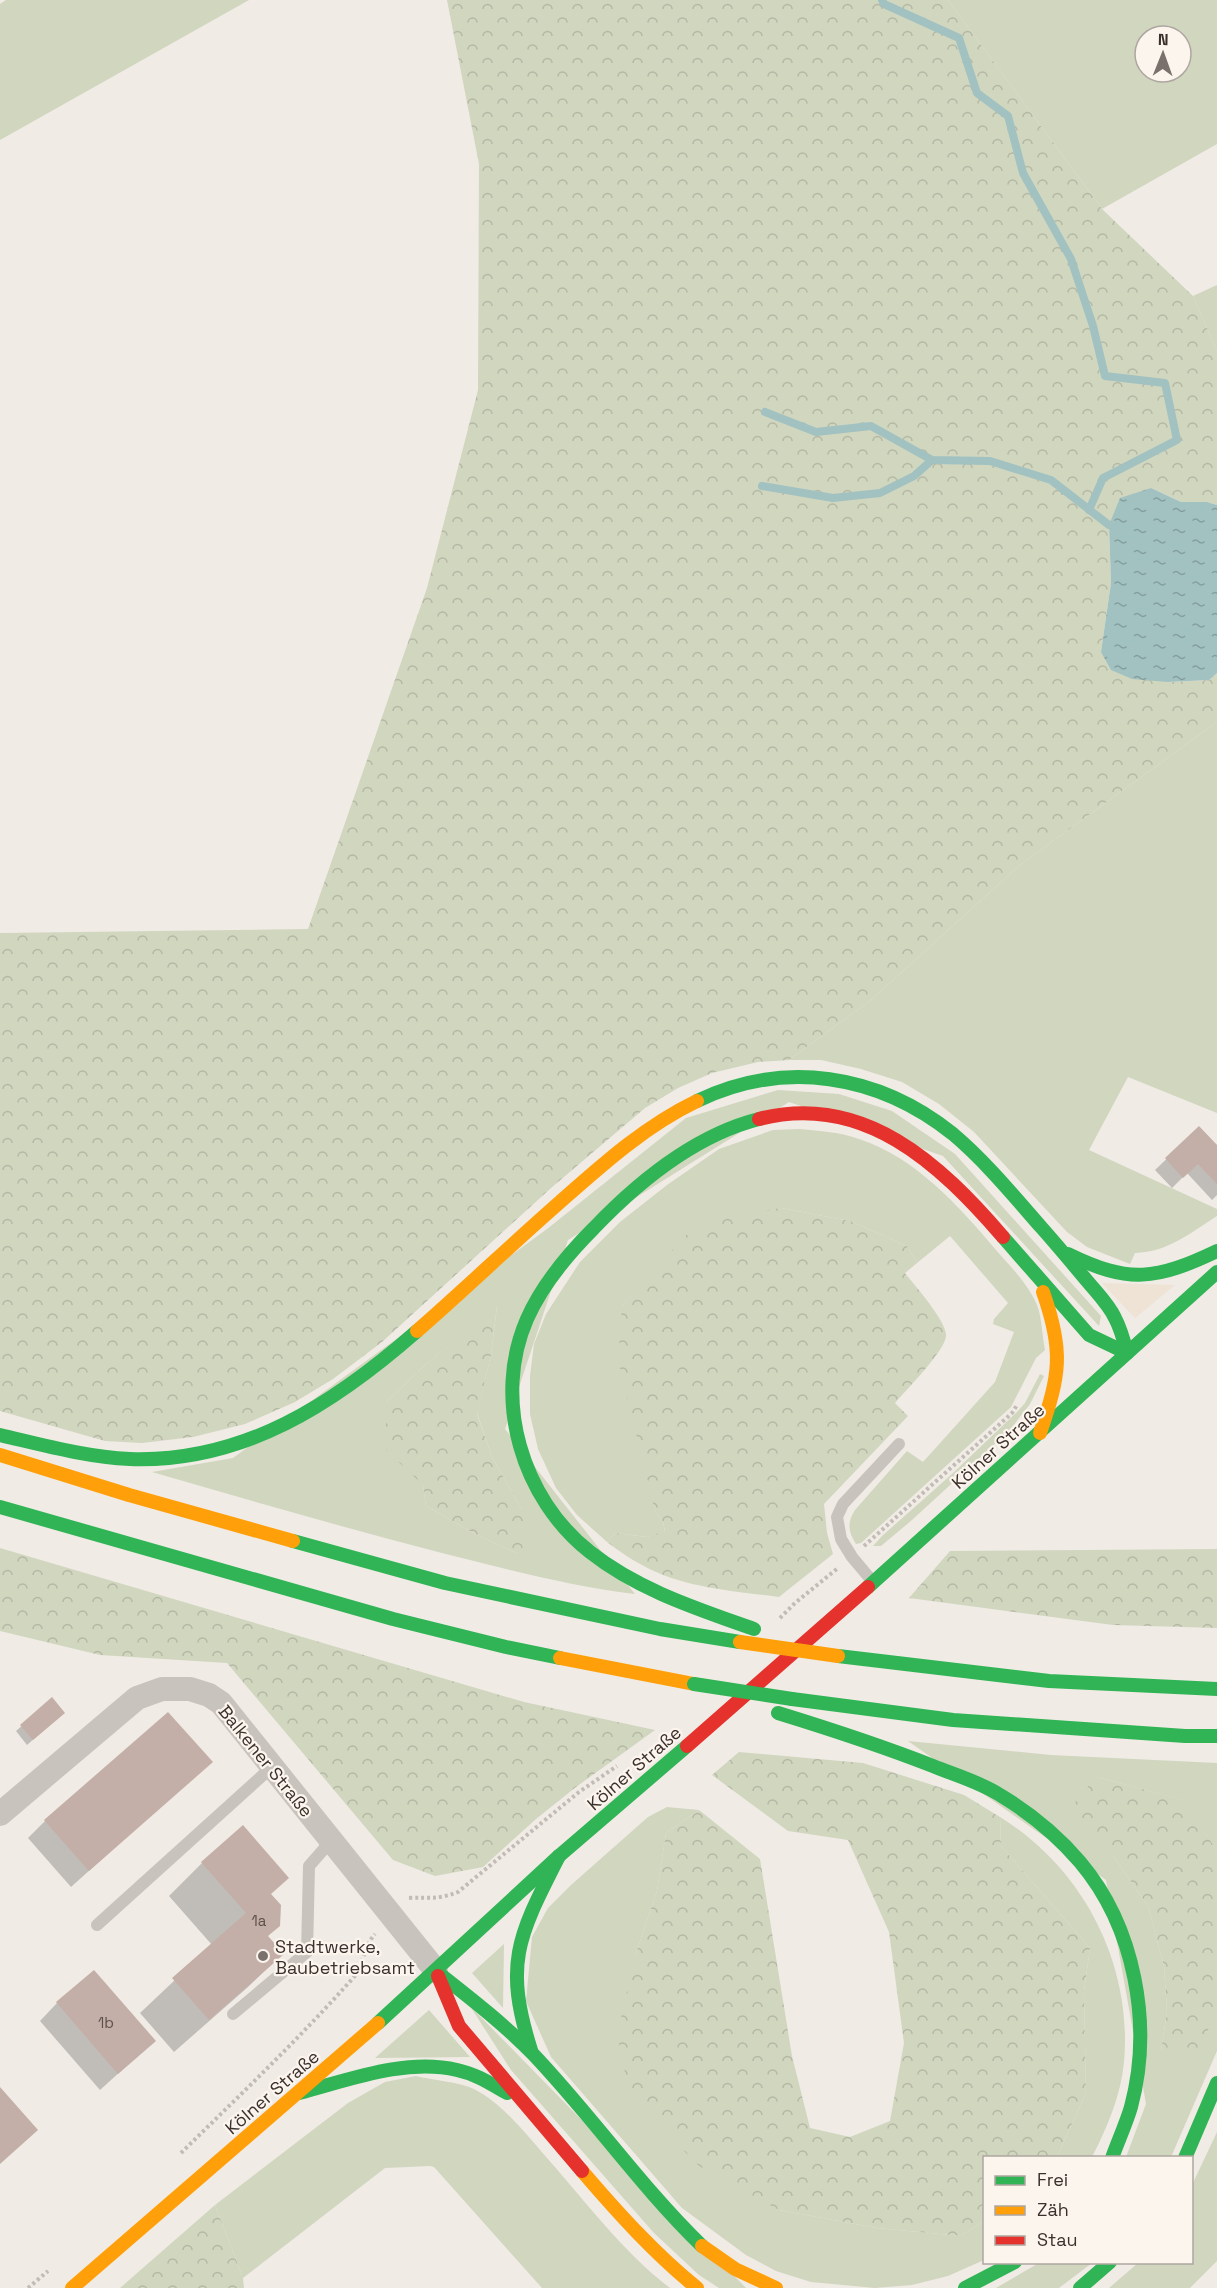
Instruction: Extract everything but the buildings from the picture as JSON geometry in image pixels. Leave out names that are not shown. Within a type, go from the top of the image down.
[{"type":"main road","points":[[0,1435],[112,1458],[151,1458],[196,1453],[236,1444],[276,1429],[341,1393],[389,1356],[576,1188],[645,1131],[700,1098],[727,1087],[765,1078],[798,1075],[830,1077],[855,1082],[887,1093],[916,1107],[944,1126],[970,1149],[1061,1250],[1113,1313],[1127,1353]]},
{"type":"main road","points":[[838,1656],[684,1604],[634,1582],[595,1556],[571,1534],[549,1508],[532,1479],[521,1450],[514,1419],[512,1387],[515,1355],[524,1326],[536,1300],[553,1274],[589,1233],[669,1162],[694,1146],[727,1130],[758,1119],[789,1114],[815,1114],[859,1123],[885,1133],[917,1151],[980,1211],[1089,1335],[1127,1353]]},
{"type":"main road","points":[[1061,1250],[1093,1267],[1119,1275],[1140,1276],[1156,1276],[1174,1271],[1217,1251]]},
{"type":"main road","name":"Kölner Straße","points":[[72,2288],[153,2216],[299,2093],[436,1971],[559,1856],[874,1583],[1217,1272]]},
{"type":"main road","points":[[1038,1279],[1057,1334],[1060,1359],[1055,1388],[1040,1433]]},
{"type":"main road","points":[[0,1455],[129,1495],[444,1583],[660,1629],[838,1656],[1049,1681],[1217,1689]]},
{"type":"main road","points":[[0,1507],[393,1619],[506,1647],[694,1684],[953,1720],[1185,1736],[1217,1736]]},
{"type":"main road","points":[[694,1684],[860,1738],[976,1783],[998,1794],[1046,1826],[1082,1864],[1110,1906],[1119,1925],[1129,1952],[1140,2004],[1142,2056],[1130,2115],[1112,2156]]},
{"type":"main road","points":[[532,2054],[520,2020],[515,1994],[514,1970],[523,1927],[559,1856]]},
{"type":"main road","points":[[436,1971],[486,2011],[532,2054],[675,2220],[703,2247],[735,2269],[776,2288]]},
{"type":"main road","points":[[436,1971],[459,2026],[645,2242],[697,2288]]},
{"type":"main road","points":[[299,2093],[403,2067],[430,2065],[479,2076],[523,2103]]},
{"type":"main road","points":[[1185,2156],[1217,2083]]},
{"type":"main road","points":[[965,2288],[1011,2264]]},
{"type":"main road","points":[[1080,2288],[1108,2264]]},
{"type":"street","name":"Balkener Straße","points":[[0,1814],[137,1698],[162,1689],[190,1689],[209,1695],[221,1703],[273,1766],[436,1971]]},
{"type":"lane","points":[[874,1583],[852,1557],[841,1539],[837,1517],[843,1504],[899,1444]]},
{"type":"lane","points":[[97,1925],[273,1766]]},
{"type":"lane","points":[[233,2014],[307,1952],[309,1866],[331,1841]]},
{"type":"path","points":[[778,1619],[852,1557],[1012,1413],[1024,1396]]},
{"type":"path","points":[[178,2155],[312,2023],[356,1975],[367,1942],[410,1897],[444,1898],[458,1892],[579,1792],[624,1760]]},
{"type":"path","points":[[28,2288],[55,2265]]},
{"type":"green space","points":[[6,0],[249,0],[0,140],[0,4]]},
{"type":"green space","points":[[447,0],[948,0],[1102,209],[1193,296],[1217,351],[1217,505],[1207,502],[1181,502],[1151,488],[1109,525],[1111,583],[1101,652],[1168,682],[1209,680],[1217,673],[1217,722],[1020,865],[871,1000],[789,1060],[758,1062],[712,1073],[678,1088],[645,1108],[551,1188],[382,1342],[333,1379],[295,1402],[245,1424],[193,1437],[142,1443],[105,1441],[0,1411],[0,933],[308,929],[427,588],[478,390],[479,164]]},
{"type":"green space","points":[[948,0],[1217,0],[1217,144],[1102,209]]},
{"type":"green space","points":[[1217,285],[1217,351],[1193,296]]},
{"type":"green space","points":[[1217,722],[1217,1113],[1128,1077],[1089,1150],[1217,1209],[1217,1216],[1168,1245],[1147,1252],[1135,1253],[1130,1264],[1087,1247],[1067,1232],[974,1132],[939,1104],[902,1082],[861,1069],[821,1060],[789,1060],[871,1000],[1020,865]]},
{"type":"green space","points":[[778,1090],[839,1094],[892,1111],[955,1154],[1101,1316],[1099,1326],[943,1156],[789,1102],[568,1240],[505,1429],[635,1594],[562,1582],[442,1553],[152,1472],[233,1458],[547,1229],[686,1118]],"holes":[[[497,1306],[491,1355],[477,1413],[492,1457],[522,1510],[516,1553],[477,1535],[426,1506],[423,1485],[386,1402],[424,1366]]]},
{"type":"green space","points":[[800,1129],[845,1135],[879,1147],[917,1170],[935,1185],[967,1217],[1029,1290],[1039,1310],[1045,1350],[1036,1358],[1011,1407],[861,1543],[856,1544],[849,1527],[855,1510],[907,1451],[923,1462],[995,1382],[1014,1332],[993,1324],[994,1319],[1008,1303],[950,1236],[917,1263],[907,1246],[850,1221],[781,1208],[655,1271],[622,1306],[655,1511],[663,1522],[665,1532],[647,1537],[615,1533],[607,1542],[577,1515],[556,1488],[538,1449],[530,1414],[530,1376],[534,1344],[546,1314],[580,1262],[620,1222],[667,1185],[719,1149],[773,1130]]},
{"type":"green space","points":[[781,1208],[850,1221],[907,1246],[917,1263],[905,1273],[936,1313],[945,1329],[946,1336],[939,1351],[895,1403],[908,1416],[824,1504],[827,1533],[833,1554],[779,1597],[709,1587],[674,1579],[638,1563],[607,1542],[615,1533],[647,1537],[665,1531],[663,1522],[655,1511],[618,1360],[622,1306],[688,1233],[737,1215]]},
{"type":"green space","points":[[497,1305],[491,1355],[477,1414],[492,1457],[522,1510],[528,1543],[516,1553],[477,1535],[426,1506],[423,1485],[386,1450],[386,1402],[424,1366]]},
{"type":"green space","points":[[1040,1374],[1044,1376],[1030,1404],[1009,1431],[912,1520],[881,1546],[873,1546],[1018,1411],[1025,1403]]},
{"type":"green space","points":[[0,1548],[524,1702],[655,1730],[576,1787],[536,1819],[483,1867],[435,1876],[393,1860],[227,1663],[100,1655],[0,1631]]},
{"type":"green space","points":[[1217,1549],[1217,1628],[1113,1625],[909,1598],[950,1551]]},
{"type":"green space","points":[[908,1741],[1051,1755],[1217,1763],[1217,1851],[1183,1800],[1096,1777],[1114,1857],[1148,1906],[1164,1966],[1167,2012],[1161,2051],[1217,2008],[1217,2051],[1171,2156],[1126,2156],[1146,2104],[1106,1880]]},
{"type":"green space","points":[[739,1752],[863,1763],[964,1795],[1000,1817],[1001,1846],[1090,1948],[1084,1991],[1086,2093],[1057,2156],[983,2156],[983,2222],[961,2236],[877,2228],[779,2210],[699,2166],[630,2096],[617,2035],[635,1956],[657,1891],[666,1833],[699,1810],[760,1859],[792,2056],[810,2128],[850,2137],[890,2121],[904,2043],[889,1932],[848,1840],[788,1831],[712,1775]]},
{"type":"green space","points":[[1096,1777],[1184,1800],[1217,1851],[1217,2008],[1198,2055],[1161,2051],[1167,2012],[1164,1966],[1148,1906],[1114,1857],[1072,1806]]},
{"type":"green space","points":[[667,1807],[699,1810],[666,1833],[657,1891],[635,1956],[779,2210],[877,2228],[961,2236],[983,2222],[983,2260],[948,2276],[912,2285],[875,2288],[811,2282],[776,2271],[746,2255],[682,2208],[551,2057],[526,2001],[532,1937],[548,1908],[648,1817]]},
{"type":"green space","points":[[1000,1817],[1030,1838],[1056,1863],[1078,1891],[1111,1955],[1120,1990],[1125,2025],[1124,2062],[1120,2087],[1112,2111],[1092,2156],[1057,2156],[1086,2093],[1084,1991],[1090,1948],[1001,1846]]},
{"type":"green space","points":[[504,1944],[503,2008],[472,1973]]},
{"type":"green space","points":[[470,2006],[746,2288],[719,2288],[699,2275],[654,2233],[511,2070]]},
{"type":"green space","points":[[429,2010],[470,2057],[375,2058]]},
{"type":"green space","points":[[416,2076],[474,2089],[495,2103],[522,2130],[636,2259],[670,2288],[542,2288],[434,2167],[430,2166],[385,2168],[243,2278],[215,2205],[348,2103],[385,2082]]},
{"type":"green space","points":[[1217,2132],[1217,2261],[1190,2288],[1109,2288],[1137,2264],[1193,2264],[1193,2183]]},
{"type":"green space","points":[[215,2205],[243,2278],[244,2288],[120,2288]]},
{"type":"green space","points":[[1037,2264],[1091,2264],[1059,2288],[996,2288]]},
{"type":"shaded area","points":[[1102,1283],[1175,1285],[1135,1318]]},
{"type":"water","points":[[1151,488],[1181,502],[1207,502],[1217,505],[1217,673],[1209,680],[1168,682],[1132,679],[1111,670],[1101,652],[1111,583],[1109,525],[1120,498]]},
{"type":"waterway","points":[[882,0],[884,4],[959,38],[977,93],[1008,116],[1023,173],[1071,259],[1093,326],[1105,376],[1165,383],[1177,440],[1103,478],[1089,510]]},
{"type":"waterway","points":[[765,412],[816,432],[871,426],[932,460],[990,461],[1051,480],[1109,525]]},
{"type":"waterway","points":[[762,486],[833,498],[880,493],[914,476],[932,460]]},
{"type":"traffic: fast","points":[[697,1101],[730,1088],[763,1080],[796,1077],[830,1079],[862,1086],[894,1098],[924,1114],[953,1134],[976,1155],[1064,1254],[1110,1309],[1119,1326],[1127,1353]]},
{"type":"traffic: fast","points":[[754,1629],[648,1588],[590,1552],[566,1530],[547,1504],[531,1476],[520,1446],[514,1414],[513,1382],[517,1350],[533,1306],[556,1271],[584,1238],[629,1194],[669,1162],[713,1136],[759,1119]]},
{"type":"traffic: fast","points":[[1003,1237],[1089,1335],[1127,1353]]},
{"type":"traffic: fast","points":[[1068,1254],[1108,1270],[1142,1275],[1177,1268],[1217,1251]]},
{"type":"traffic: fast","points":[[868,1587],[1217,1272]]},
{"type":"traffic: fast","points":[[0,1435],[65,1450],[114,1458],[172,1458],[211,1451],[249,1439],[286,1423],[320,1404],[354,1382],[417,1331]]},
{"type":"traffic: fast","points":[[0,1507],[393,1619],[560,1658]]},
{"type":"traffic: fast","points":[[293,1541],[445,1583],[660,1629],[740,1642]]},
{"type":"traffic: fast","points":[[838,1656],[1049,1681],[1217,1689]]},
{"type":"traffic: fast","points":[[694,1684],[792,1699]]},
{"type":"traffic: fast","points":[[792,1699],[953,1720],[1185,1736],[1217,1736]]},
{"type":"traffic: fast","points":[[778,1713],[875,1745],[984,1786],[1032,1817],[1080,1862],[1099,1888],[1126,1946],[1139,2011],[1140,2043],[1137,2076],[1131,2107],[1113,2156]]},
{"type":"traffic: fast","points":[[378,2023],[559,1856],[687,1746]]},
{"type":"traffic: fast","points":[[531,2050],[518,1994],[517,1971],[520,1950],[534,1907],[559,1856]]},
{"type":"traffic: fast","points":[[436,1971],[498,2021],[533,2054],[658,2200],[702,2246]]},
{"type":"traffic: fast","points":[[299,2093],[377,2072],[417,2067],[437,2067],[464,2072],[507,2093]]},
{"type":"traffic: fast","points":[[1186,2156],[1217,2083]]},
{"type":"traffic: fast","points":[[965,2288],[1011,2264]]},
{"type":"traffic: fast","points":[[1080,2288],[1108,2264]]},
{"type":"traffic: slow","points":[[417,1331],[609,1160],[642,1134],[697,1101]]},
{"type":"traffic: slow","points":[[1040,1433],[1052,1395],[1057,1363],[1054,1331],[1043,1292]]},
{"type":"traffic: slow","points":[[0,1455],[129,1495],[293,1541]]},
{"type":"traffic: slow","points":[[740,1642],[838,1656]]},
{"type":"traffic: slow","points":[[560,1658],[694,1684]]},
{"type":"traffic: slow","points":[[72,2288],[378,2023]]},
{"type":"traffic: slow","points":[[582,2171],[637,2232],[697,2288]]},
{"type":"traffic: slow","points":[[702,2246],[735,2269],[776,2288]]},
{"type":"traffic: jam","points":[[759,1119],[797,1113],[833,1116],[866,1125],[897,1140],[926,1160],[953,1184],[1003,1237]]},
{"type":"traffic: jam","points":[[687,1746],[868,1587]]},
{"type":"traffic: jam","points":[[438,1976],[459,2026],[582,2171]]},
{"type":"place","name":"Stadtwerke, Baubetriebsamt","points":[[263,1956]]}]
